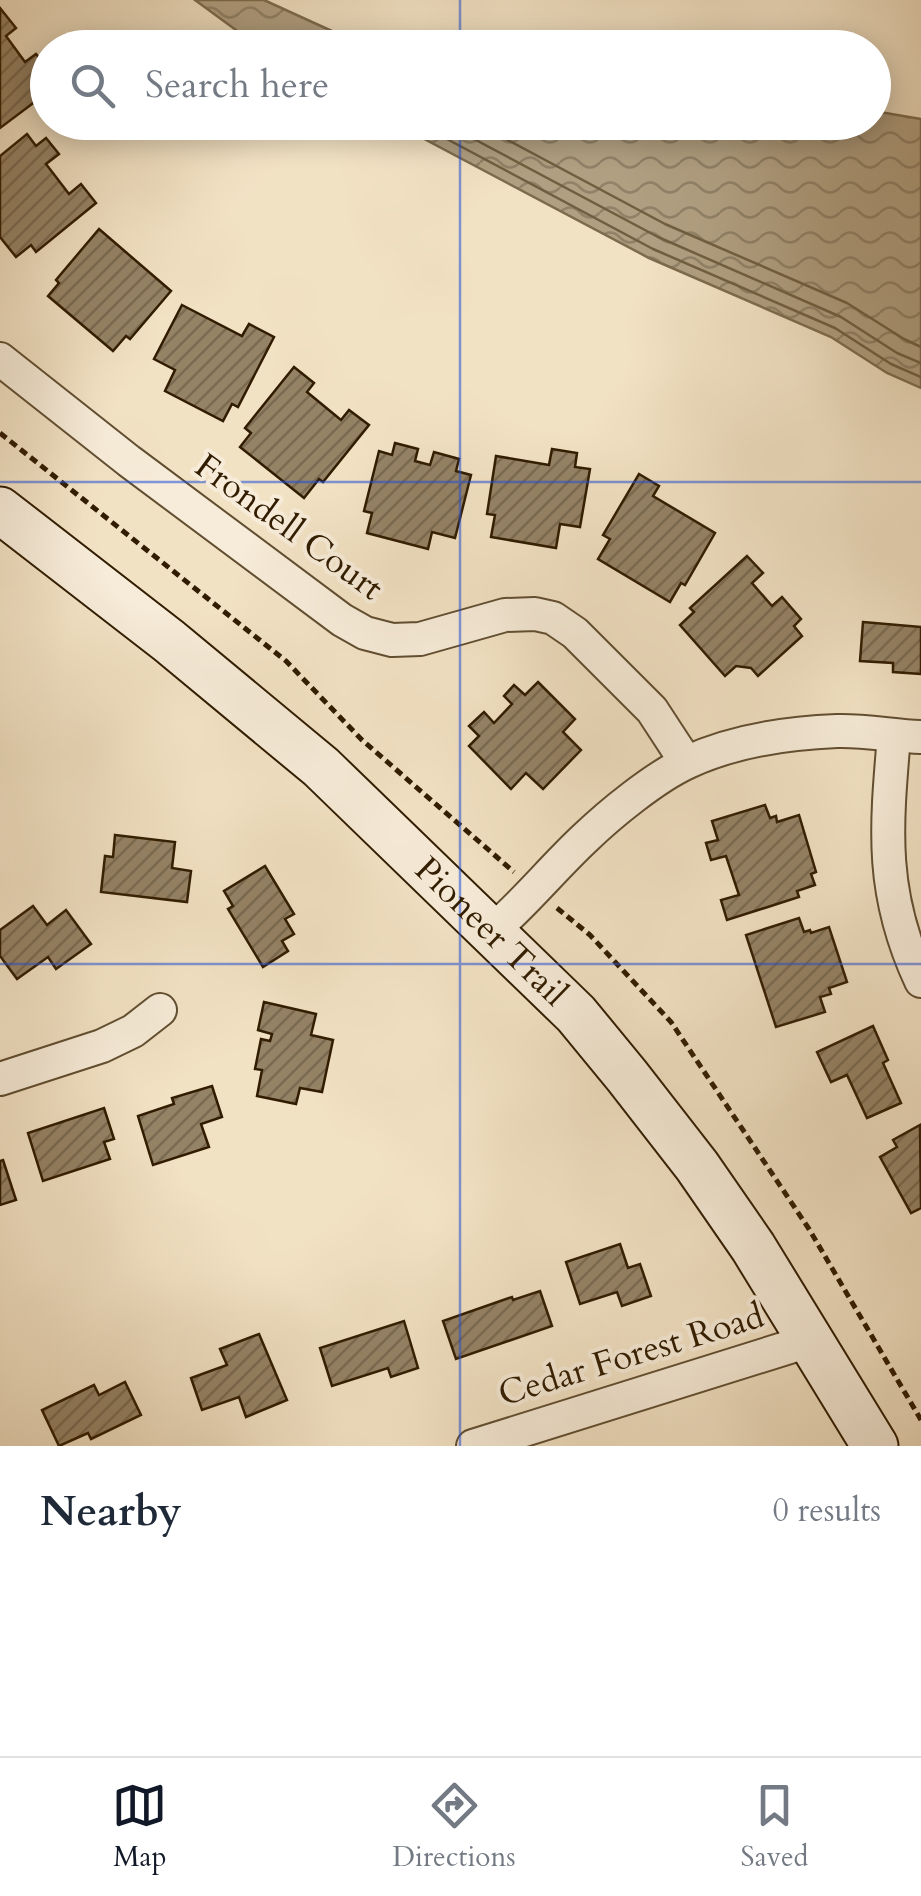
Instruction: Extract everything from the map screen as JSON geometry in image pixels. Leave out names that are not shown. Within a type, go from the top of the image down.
[{"type":"main road","name":"Pioneer Trail","points":[[0,510],[169,641],[322,767],[576,1014],[680,1142],[753,1247],[876,1446]]},
{"type":"street","name":"Frondell Court","points":[[0,359],[129,461],[342,620],[365,633],[392,640],[420,638],[505,615],[553,618],[575,633],[652,710],[686,762]]},
{"type":"street","points":[[492,932],[584,838],[686,762],[730,746],[782,736],[840,731],[907,737],[887,854],[893,900],[906,949],[921,980]]},
{"type":"street","points":[[0,1079],[102,1046],[133,1031],[160,1010]]},
{"type":"street","name":"Cedar Forest Road","points":[[474,1446],[812,1340]]},
{"type":"water","points":[[195,0],[264,0],[330,30],[236,30]]},
{"type":"water","points":[[891,114],[921,119],[921,388],[887,373],[831,337],[649,258],[426,140],[891,140]]},
{"type":"building","points":[[0,8],[16,28],[6,36],[25,62],[30,58],[30,106],[0,128]]},
{"type":"building","points":[[27,134],[36,146],[48,140],[59,154],[46,164],[69,194],[81,184],[96,203],[36,252],[31,245],[16,257],[0,237],[0,156]]},
{"type":"building","points":[[99,229],[171,291],[130,339],[126,336],[113,351],[48,296],[59,283],[56,280]]},
{"type":"building","points":[[182,305],[242,336],[249,324],[274,337],[238,407],[232,404],[223,421],[165,391],[175,370],[154,359]]},
{"type":"building","points":[[294,367],[314,383],[307,392],[341,420],[349,410],[369,425],[323,482],[319,479],[304,498],[240,447],[251,433],[245,428]]},
{"type":"building","points":[[395,443],[418,449],[415,461],[430,465],[434,452],[459,459],[456,471],[471,475],[455,538],[432,532],[428,549],[367,533],[372,513],[364,511],[379,451],[392,455]]},
{"type":"building","points":[[552,449],[577,453],[575,467],[590,469],[580,527],[560,524],[556,548],[491,537],[495,515],[487,514],[496,456],[549,465]]},
{"type":"building","points":[[639,474],[659,486],[653,496],[715,533],[685,585],[681,583],[670,602],[598,559],[610,539],[603,535]]},
{"type":"building","points":[[747,556],[763,573],[752,583],[772,606],[782,597],[801,619],[794,626],[802,636],[758,676],[751,668],[736,666],[725,676],[680,625],[694,612],[690,608]]},
{"type":"building","points":[[863,622],[921,627],[921,674],[893,672],[893,663],[860,661]]},
{"type":"building","points":[[538,682],[575,719],[563,732],[581,750],[543,789],[526,773],[511,789],[469,746],[479,736],[469,726],[484,712],[494,723],[512,704],[504,696],[514,685],[525,695]]},
{"type":"building","points":[[765,805],[770,818],[776,816],[777,822],[799,815],[816,872],[811,874],[815,885],[797,891],[799,897],[727,920],[721,900],[739,895],[726,856],[711,860],[706,843],[718,840],[712,821]]},
{"type":"building","points":[[115,835],[175,842],[172,868],[191,871],[187,902],[101,892],[105,856],[113,857]]},
{"type":"building","points":[[265,866],[294,914],[285,919],[294,934],[282,941],[288,951],[263,967],[228,909],[233,906],[224,891]]},
{"type":"building","points":[[33,906],[47,925],[66,910],[91,944],[56,969],[48,957],[17,979],[0,956],[0,930]]},
{"type":"building","points":[[799,918],[804,932],[829,927],[847,982],[829,988],[831,994],[820,997],[825,1012],[776,1027],[746,935]]},
{"type":"building","points":[[264,1002],[316,1014],[311,1035],[333,1040],[322,1092],[300,1088],[296,1104],[257,1096],[262,1070],[255,1069],[261,1039],[270,1041],[272,1034],[258,1030]]},
{"type":"building","points":[[873,1026],[888,1060],[883,1063],[901,1103],[867,1118],[847,1075],[831,1082],[817,1052]]},
{"type":"building","points":[[212,1086],[222,1117],[201,1124],[209,1147],[153,1165],[138,1116],[174,1104],[172,1098]]},
{"type":"building","points":[[104,1108],[114,1139],[104,1142],[110,1159],[43,1181],[28,1133]]},
{"type":"building","points":[[920,1125],[921,1208],[911,1213],[880,1157],[897,1147],[893,1140]]},
{"type":"building","points":[[3,1160],[16,1200],[0,1205],[0,1161]]},
{"type":"building","points":[[620,1244],[628,1268],[640,1264],[651,1296],[622,1306],[617,1292],[580,1304],[566,1262]]},
{"type":"building","points":[[540,1291],[552,1326],[456,1359],[443,1321]]},
{"type":"building","points":[[404,1321],[418,1368],[391,1377],[388,1368],[332,1386],[320,1348]]},
{"type":"building","points":[[259,1334],[287,1400],[246,1417],[239,1397],[202,1410],[191,1378],[227,1365],[220,1349]]},
{"type":"building","points":[[125,1382],[141,1415],[91,1439],[88,1433],[59,1446],[42,1410],[94,1385],[99,1395]]}]
